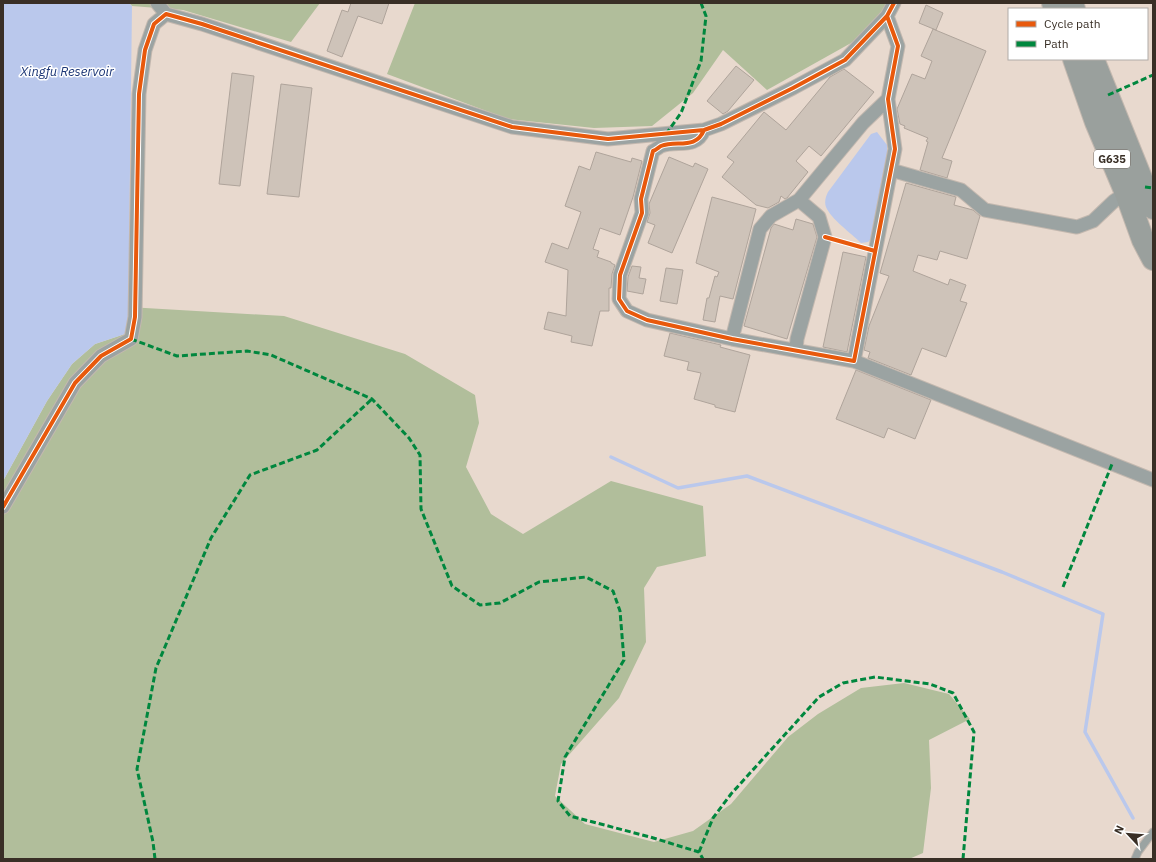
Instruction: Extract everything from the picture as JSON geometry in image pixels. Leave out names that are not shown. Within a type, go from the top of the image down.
[{"type":"highway","name":"G635","points":[[1074,60],[1096,122],[1126,193],[1143,240],[1153,259]]},
{"type":"highway","name":"G635","points":[[1093,60],[1153,208]]},
{"type":"street","points":[[157,3],[166,14],[202,24],[512,127],[608,139],[704,130],[721,124],[845,60],[887,16],[894,3]]},
{"type":"street","points":[[3,506],[75,383],[101,356],[131,339],[134,317],[139,94],[145,50],[154,24],[166,14]]},
{"type":"street","points":[[854,361],[895,149],[888,99],[898,46],[887,16]]},
{"type":"street","points":[[732,339],[760,229],[772,216],[799,200],[863,123],[888,99]]},
{"type":"street","points":[[704,130],[702,136],[695,142],[662,146],[653,151],[641,199],[642,213],[620,275],[619,299],[627,311],[647,320],[732,339],[854,361],[1153,480]]},
{"type":"street","points":[[891,170],[961,190],[985,210],[1077,227],[1093,221],[1114,201],[1126,193]]},
{"type":"street","points":[[796,350],[797,339],[825,237],[819,217],[799,200]]},
{"type":"lane","points":[[1135,859],[1138,852],[1153,832]]},
{"type":"green space","points":[[129,3],[320,3],[291,42],[183,10],[132,6]]},
{"type":"green space","points":[[415,3],[888,3],[860,38],[767,90],[723,50],[693,93],[652,126],[594,128],[508,119],[387,74]]},
{"type":"green space","points":[[128,307],[284,316],[405,354],[475,395],[479,423],[466,467],[491,514],[523,534],[611,481],[703,506],[706,556],[657,567],[644,588],[646,642],[619,698],[561,764],[555,796],[585,824],[654,842],[693,831],[731,804],[788,737],[818,714],[861,688],[904,683],[949,694],[970,719],[929,740],[931,788],[923,853],[909,859],[3,859],[3,481],[47,401],[72,364],[95,344],[128,333]]},
{"type":"water","name":"Xingfu Reservoir","points":[[3,3],[129,3],[132,6],[128,333],[95,344],[72,364],[47,401],[3,481]]},
{"type":"water","points":[[877,132],[887,145],[887,153],[871,239],[868,242],[861,243],[832,216],[825,203],[828,192],[871,134]]},
{"type":"building","points":[[351,3],[389,3],[382,24],[358,16],[342,57],[327,51],[342,10],[348,12]]},
{"type":"building","points":[[926,5],[943,13],[936,30],[919,23]]},
{"type":"building","points":[[933,29],[986,51],[942,158],[952,161],[947,178],[920,170],[928,142],[926,141],[928,138],[904,128],[905,126],[900,124],[897,109],[912,74],[925,79],[932,61],[921,56]]},
{"type":"building","points":[[736,66],[754,80],[728,111],[723,114],[707,101]]},
{"type":"building","points":[[844,69],[874,92],[821,156],[809,146],[796,161],[808,172],[787,198],[785,199],[781,196],[779,202],[768,208],[756,205],[722,177],[734,162],[727,157],[764,112],[786,130],[830,77]]},
{"type":"building","points":[[232,73],[254,76],[240,186],[219,184]]},
{"type":"building","points":[[281,84],[312,88],[299,197],[267,194]]},
{"type":"building","points":[[596,152],[631,162],[632,158],[642,161],[633,197],[620,235],[600,228],[593,249],[599,251],[597,257],[615,265],[612,274],[611,288],[609,288],[609,311],[600,311],[592,346],[571,342],[572,336],[544,329],[548,312],[566,316],[568,270],[545,262],[552,243],[568,249],[581,212],[565,206],[579,166],[590,170]]},
{"type":"building","points":[[669,157],[693,167],[695,163],[708,169],[672,253],[648,243],[655,225],[647,222],[650,213],[649,204]]},
{"type":"building","points":[[906,183],[956,197],[954,205],[973,210],[980,216],[967,259],[940,251],[937,260],[918,255],[913,271],[948,285],[950,279],[966,285],[960,301],[967,303],[946,357],[922,348],[911,375],[868,358],[870,352],[864,350],[869,326],[889,276],[880,273]]},
{"type":"building","points":[[712,197],[756,209],[733,299],[720,296],[715,322],[703,320],[707,298],[709,298],[715,276],[717,277],[719,272],[696,263]]},
{"type":"building","points":[[796,219],[813,224],[817,237],[787,339],[744,326],[771,228],[774,224],[793,230]]},
{"type":"building","points":[[843,252],[866,257],[847,352],[823,347]]},
{"type":"building","points":[[632,266],[641,267],[639,278],[646,279],[643,294],[627,291],[628,277]]},
{"type":"building","points":[[666,268],[683,270],[677,304],[660,301]]},
{"type":"building","points":[[670,333],[721,345],[720,347],[750,355],[735,412],[715,407],[715,405],[694,399],[701,373],[687,370],[689,362],[664,356]]},
{"type":"building","points":[[856,370],[931,400],[915,439],[888,428],[884,438],[836,419]]},
{"type":"waterway","points":[[611,457],[678,488],[747,476],[1002,572],[1103,614],[1085,732],[1133,818]]},
{"type":"marked path","points":[[666,134],[681,113],[701,61],[706,16],[701,3]]},
{"type":"marked path","points":[[1108,95],[1153,75]]},
{"type":"marked path","points":[[1145,187],[1153,188]]},
{"type":"marked path","points":[[131,339],[177,356],[247,351],[271,355],[372,399],[409,438],[420,455],[421,509],[452,586],[480,605],[500,603],[539,582],[586,577],[613,591],[620,611],[624,660],[565,757],[558,801],[570,816],[650,837],[699,852],[703,859]]},
{"type":"marked path","points":[[155,859],[153,842],[137,769],[156,668],[211,538],[250,475],[317,450],[372,399]]},
{"type":"marked path","points":[[1063,587],[1112,464]]},
{"type":"marked path","points":[[699,852],[713,818],[731,794],[819,697],[843,683],[875,677],[930,684],[953,693],[974,732],[963,859]]},
{"type":"cycle path","points":[[3,507],[75,383],[101,356],[131,339],[135,317],[139,94],[145,50],[154,24],[166,14],[202,24],[512,127],[608,139],[704,130],[721,124],[845,60],[887,16],[894,3]]},
{"type":"cycle path","points":[[704,130],[701,136],[696,140],[686,143],[667,144],[653,151],[641,199],[642,213],[620,275],[619,299],[627,311],[647,320],[732,339],[854,361],[895,149],[888,99],[898,46],[887,16]]},
{"type":"cycle path","points":[[825,237],[875,251]]}]
